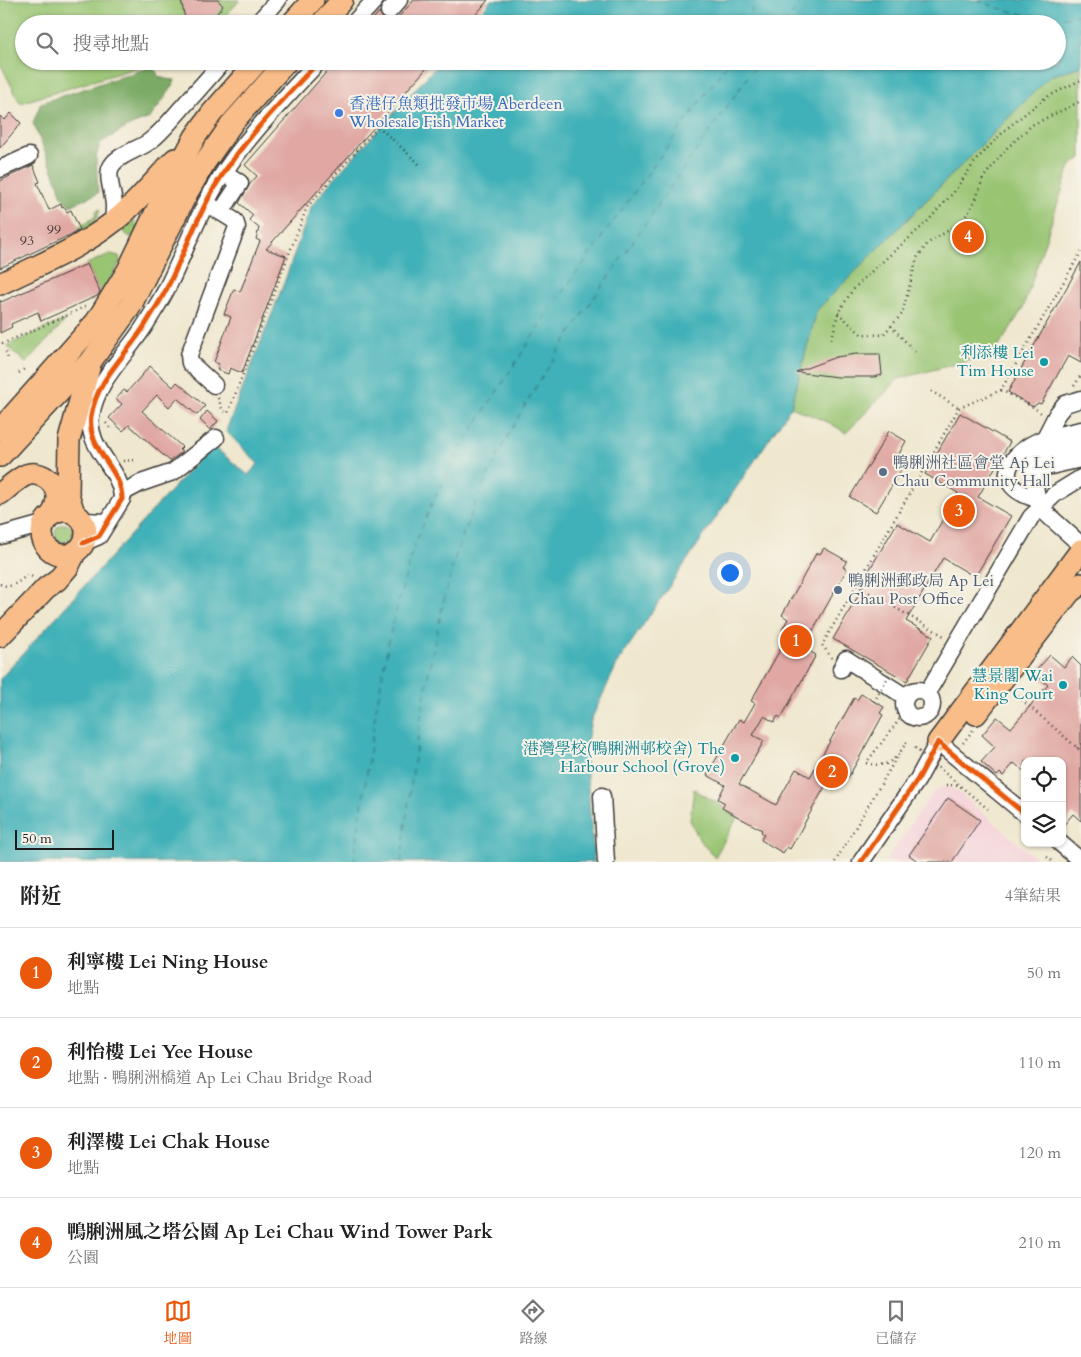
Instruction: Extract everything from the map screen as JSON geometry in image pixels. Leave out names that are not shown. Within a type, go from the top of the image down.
[{"type":"main road","points":[[300,15],[313,0]]},
{"type":"main road","points":[[329,15],[342,0]]},
{"type":"main road","points":[[0,430],[96,322],[128,270],[166,190],[195,137],[212,113],[250,70]]},
{"type":"main road","points":[[0,456],[73,377],[91,361],[130,307],[187,193],[216,144],[279,70]]},
{"type":"main road","points":[[0,284],[92,238],[125,212],[195,137]]},
{"type":"main road","points":[[0,636],[29,607],[40,584],[50,572],[57,526],[68,494],[69,440],[91,361]]},
{"type":"main road","points":[[0,494],[21,477],[30,474],[38,474],[49,480],[55,489],[57,498],[57,526],[54,552],[62,555],[79,547]]},
{"type":"main road","points":[[40,584],[57,580],[68,567],[86,535],[57,526]]},
{"type":"main road","points":[[943,746],[1009,645],[1058,583],[1081,550]]},
{"type":"main road","points":[[943,746],[1070,592],[1081,584]]},
{"type":"street","points":[[265,15],[278,0]]},
{"type":"street","points":[[361,15],[375,0]]},
{"type":"street","points":[[112,222],[115,214],[115,201],[110,173],[118,158],[140,148],[160,132],[215,70]]},
{"type":"street","points":[[79,547],[99,536],[122,499],[122,493],[116,477],[93,440],[91,416],[96,397],[110,371],[145,325],[168,287],[206,203],[246,140],[311,70]]},
{"type":"street","points":[[0,170],[29,156]]},
{"type":"street","points":[[221,212],[240,183],[225,172]]},
{"type":"street","points":[[110,173],[118,189],[122,191],[143,192]]},
{"type":"street","points":[[206,203],[235,221],[238,227],[189,355],[190,363],[214,385]]},
{"type":"street","points":[[1076,395],[1065,404],[1050,425],[1015,458],[1006,473],[1008,482],[1013,488],[1038,503],[1081,545]]},
{"type":"street","points":[[927,693],[1038,503],[1034,462],[1050,425],[1081,408]]},
{"type":"street","points":[[1050,425],[1081,420]]},
{"type":"street","points":[[1050,425],[1081,430]]},
{"type":"street","points":[[122,493],[141,483],[173,472],[216,438]]},
{"type":"street","points":[[1034,462],[1081,444]]},
{"type":"street","points":[[1034,462],[1081,459]]},
{"type":"street","points":[[1038,503],[1081,478]]},
{"type":"street","points":[[0,536],[57,526],[107,522]]},
{"type":"street","points":[[841,669],[846,659],[906,696]]},
{"type":"street","points":[[916,690],[927,693],[932,701],[928,713],[924,716],[916,717],[908,713],[904,705],[908,693],[916,690]]},
{"type":"street","points":[[860,862],[943,746],[1021,811]]},
{"type":"street","points":[[602,796],[606,862]]},
{"type":"street","points":[[1065,847],[1081,861]]},
{"type":"path","points":[[832,339],[838,313],[852,291],[926,223],[953,193],[977,159],[1006,129],[1045,98],[1081,80]]},
{"type":"path","points":[[838,313],[861,334],[883,335],[902,314],[917,258],[928,243],[959,224],[976,199],[983,178],[1007,148],[1032,125],[1081,101]]},
{"type":"path","points":[[214,385],[224,413],[228,413],[307,207],[383,121]]},
{"type":"path","points":[[378,126],[419,164]]},
{"type":"path","points":[[841,669],[822,645],[856,585],[959,408],[1001,390],[1081,252]]},
{"type":"path","points":[[2,344],[90,304]]},
{"type":"path","points":[[891,326],[916,352]]},
{"type":"path","points":[[6,352],[8,359]]},
{"type":"path","points":[[19,373],[28,366]]},
{"type":"path","points":[[1076,395],[1081,375]]},
{"type":"path","points":[[1001,390],[1033,407],[1050,425]]},
{"type":"path","points":[[931,391],[959,408]]},
{"type":"path","points":[[106,423],[112,428]]},
{"type":"path","points":[[121,462],[134,460]]},
{"type":"path","points":[[0,584],[9,587],[13,586],[28,575],[33,575],[40,584]]},
{"type":"path","points":[[856,585],[956,643]]},
{"type":"path","points":[[874,702],[890,672]]},
{"type":"path","points":[[1007,687],[1081,751]]},
{"type":"path","points":[[897,757],[883,765],[866,762],[899,720],[908,713]]},
{"type":"path","points":[[834,862],[907,742]]},
{"type":"path","points":[[1077,748],[1081,743]]},
{"type":"path","points":[[915,748],[988,809]]},
{"type":"path","points":[[946,785],[959,785]]},
{"type":"path","points":[[1047,857],[1053,862]]},
{"type":"shaded area","points":[[949,787],[958,792],[1040,862],[885,862],[936,790]]},
{"type":"green space","points":[[0,0],[240,0],[226,15],[15,15],[15,70],[129,70],[20,103],[0,63]]},
{"type":"green space","points":[[1081,66],[1081,158],[1070,166],[1023,308],[994,354],[898,379],[846,433],[830,423],[791,407],[817,310],[1050,76]]},
{"type":"green space","points":[[142,70],[156,70],[158,76],[175,80],[173,86],[150,118],[131,125],[100,143],[96,158],[98,193],[70,206],[62,197],[33,123],[41,103]]},
{"type":"green space","points":[[100,209],[94,223],[81,231],[79,227],[95,217],[96,211]]},
{"type":"green space","points":[[134,220],[136,223],[134,226],[139,225],[136,235],[130,237],[122,231]]},
{"type":"green space","points":[[110,254],[119,256],[120,262],[101,295],[87,264]]},
{"type":"green space","points":[[67,319],[26,363],[9,348],[8,345]]},
{"type":"green space","points":[[64,524],[70,527],[73,533],[70,539],[64,542],[58,539],[55,533],[58,527]]},
{"type":"green space","points":[[694,789],[738,816],[715,857],[700,841],[690,820]]},
{"type":"water","points":[[491,0],[1081,0],[1081,66],[1050,76],[817,310],[791,407],[618,662],[591,720],[585,751],[594,862],[0,862],[0,679],[212,445],[248,475],[258,464],[226,431],[284,283],[311,207],[329,184],[433,70],[1066,70],[1066,15],[479,15]]},
{"type":"building","points":[[181,0],[218,0],[223,6],[216,15],[184,15]]},
{"type":"building","points":[[414,0],[488,0],[476,15],[400,15]]},
{"type":"building","name":"香港仔魚類批發市場 Aberdeen Wholesale Fish Market","points":[[328,70],[425,70],[266,249],[286,256],[242,373],[230,368],[228,374],[217,370],[219,364],[214,362],[231,317],[224,314],[234,289],[240,292],[260,241],[256,239],[259,228],[249,220],[253,215],[239,203],[257,176],[245,165]]},
{"type":"building","points":[[11,113],[21,123],[0,148],[0,116],[5,120]]},
{"type":"building","points":[[33,165],[40,182],[37,183],[49,210],[61,204],[62,208],[64,207],[67,212],[71,210],[80,230],[0,268],[0,181]]},
{"type":"building","name":"利添樓 Lei Tim House","points":[[1081,262],[1081,363],[1068,356],[1041,404],[1038,403],[1033,407],[1008,392]]},
{"type":"building","points":[[87,264],[100,292],[97,296],[41,321],[38,312],[11,324],[12,327],[0,333],[0,300],[1,302]]},
{"type":"building","points":[[856,354],[880,354],[882,375],[874,377],[838,377],[796,372],[836,357]]},
{"type":"building","points":[[150,366],[173,387],[177,382],[205,406],[197,415],[177,398],[169,407],[157,395],[142,411],[182,447],[179,450],[182,452],[170,461],[129,425],[123,431],[109,418],[122,404],[116,399],[124,390],[127,392]]},
{"type":"building","points":[[207,411],[218,421],[210,430],[200,420]]},
{"type":"building","points":[[960,413],[1010,442],[978,497],[1011,516],[975,577],[943,558],[906,621],[933,636],[907,681],[833,639],[864,586],[861,584],[897,523],[930,542],[958,493],[925,474]]},
{"type":"building","name":"鴨脷洲社區會堂 Ap Lei Chau Community Hall","points":[[889,431],[906,441],[899,454],[908,459],[876,512],[850,497]]},
{"type":"building","points":[[824,548],[847,561],[843,567],[847,569],[803,648],[816,655],[781,718],[778,716],[774,722],[764,716],[753,735],[764,741],[739,784],[776,805],[796,769],[810,777],[854,698],[857,700],[861,694],[884,707],[880,713],[883,715],[848,778],[842,774],[836,785],[828,781],[790,849],[787,847],[783,853],[761,840],[764,834],[761,832],[762,830],[722,808],[725,803],[718,799],[725,785],[707,775],[739,719],[744,722],[755,703],[751,701],[789,634],[782,630],[788,619],[782,615],[817,552],[820,554]]},
{"type":"building","points":[[1050,655],[1064,667],[1072,657],[1081,666],[1081,821],[1073,814],[1066,822],[1066,757],[1021,757],[1021,769],[1014,763],[1003,776],[1000,773],[997,776],[981,762],[995,747],[982,735],[997,717],[1011,728],[1048,685],[1034,673]]},
{"type":"building","points":[[948,798],[980,820],[952,862],[919,862],[909,855]]},
{"type":"ferry route","points":[[751,15],[755,0]]},
{"type":"ferry route","points":[[791,15],[802,0]]},
{"type":"ferry route","points":[[977,0],[1000,9],[1029,15]]},
{"type":"ferry route","points":[[1066,16],[1081,14]]},
{"type":"ferry route","points":[[354,862],[376,710],[390,634],[413,549],[433,501],[463,444],[549,311],[723,70]]},
{"type":"ferry route","points":[[401,862],[417,744],[432,656],[451,572],[476,501],[514,426],[557,353],[753,70]]},
{"type":"cycle path","points":[[83,543],[99,536],[122,499],[116,478],[94,439],[91,428],[94,402],[106,378],[139,334],[163,295],[203,208],[228,166],[265,120],[311,70]]},
{"type":"cycle path","points":[[861,862],[918,779],[938,742],[1021,811]]},
{"type":"place","name":"香港仔魚類批發市場 Aberdeen Wholesale Fish Market","points":[[339,113]]},
{"type":"place","name":"鴨脷洲風之塔公園 Ap Lei Chau Wind Tower Park","points":[[968,237]]},
{"type":"place","name":"利添樓 Lei Tim House","points":[[1044,362]]},
{"type":"place","name":"鴨脷洲社區會堂 Ap Lei Chau Community Hall","points":[[883,472]]},
{"type":"place","name":"利澤樓 Lei Chak House","points":[[959,511]]},
{"type":"place","name":"鴨脷洲郵政局 Ap Lei Chau Post Office","points":[[838,590]]},
{"type":"place","name":"利寧樓 Lei Ning House","points":[[796,641]]},
{"type":"place","name":"慧景閣 Wai King Court","points":[[1063,685]]},
{"type":"place","name":"港灣學校(鴨脷洲邨校舍) The Harbour School (Grove)","points":[[735,758]]},
{"type":"place","name":"利怡樓 Lei Yee House","points":[[832,772]]}]
